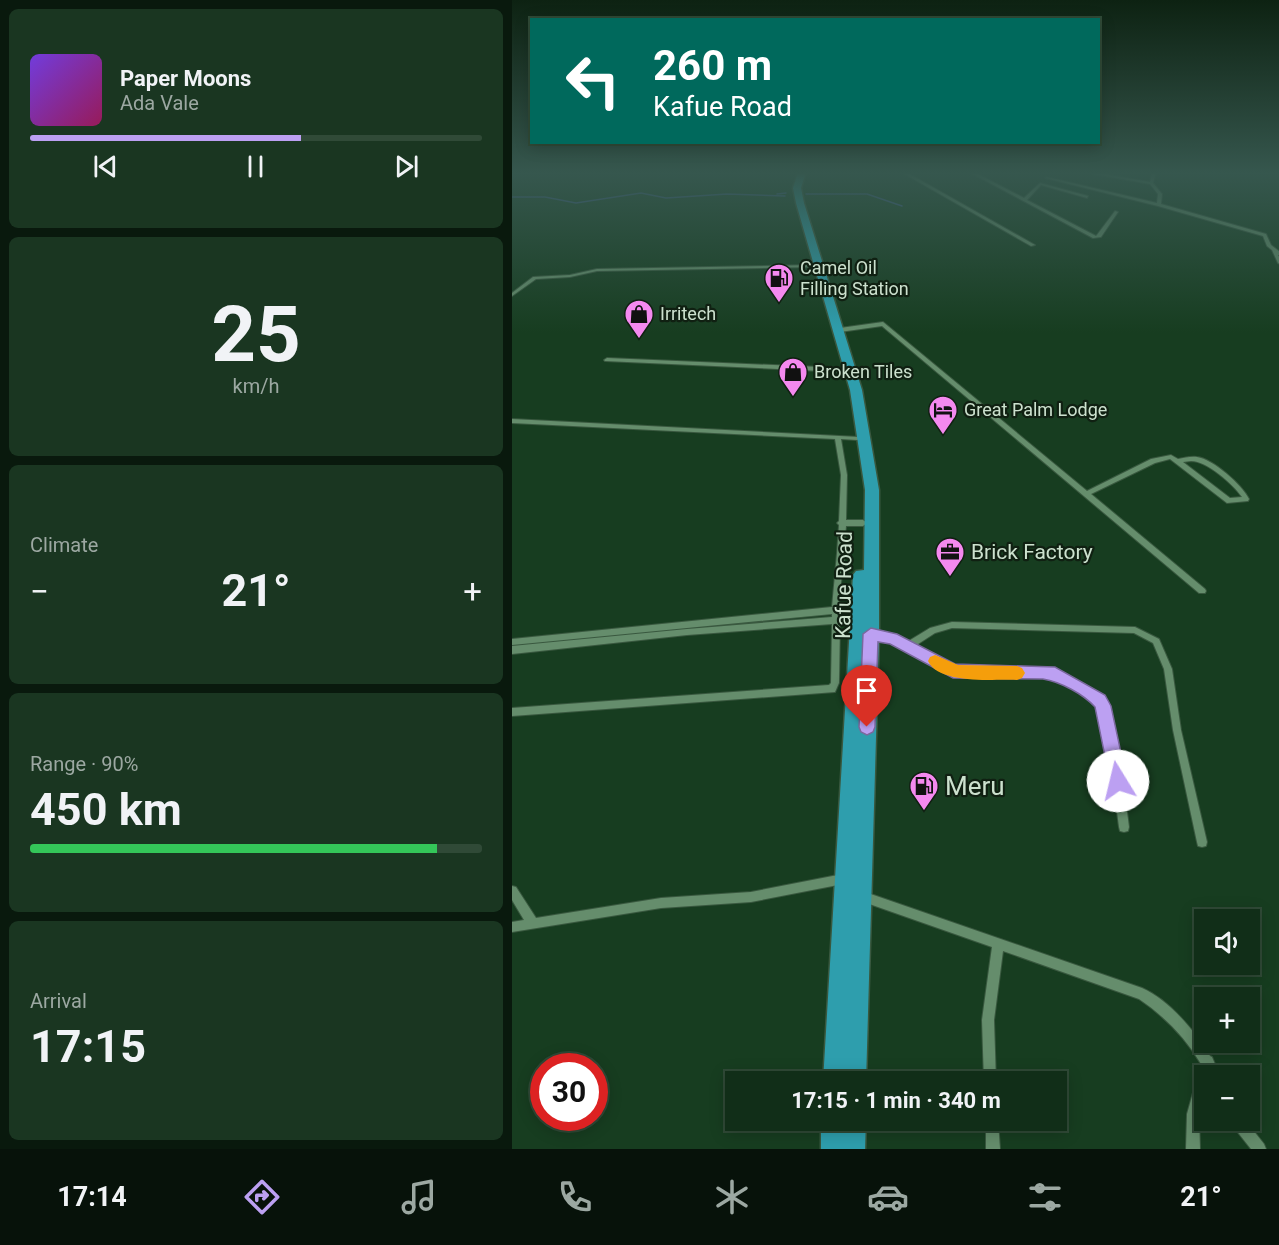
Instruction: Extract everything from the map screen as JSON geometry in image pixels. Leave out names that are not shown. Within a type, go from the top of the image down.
[{"type":"highway","name":"Kafue Road","points":[[801,226],[843,370],[857,438],[863,523],[836,1071]]},
{"type":"highway","name":"Kafue Road","points":[[807,226],[856,390],[872,489],[871,634],[854,1071]]},
{"type":"highway","points":[[834,1131],[834,1149]]},
{"type":"highway","points":[[852,1149],[853,1131]]},
{"type":"street","points":[[1000,226],[1033,244]]},
{"type":"street","points":[[1073,226],[1095,237],[1099,236],[1106,226]]},
{"type":"street","points":[[1232,226],[1265,235],[1277,253],[1280,263]]},
{"type":"street","points":[[574,271],[812,266]]},
{"type":"street","points":[[512,295],[535,278],[570,276],[588,271]]},
{"type":"street","points":[[840,330],[883,324],[974,403],[1088,493],[1202,591]]},
{"type":"street","points":[[607,360],[843,370]]},
{"type":"street","points":[[512,421],[857,438]]},
{"type":"street","points":[[512,712],[832,688],[835,683],[844,475],[838,437]]},
{"type":"street","points":[[1088,493],[1160,458],[1171,457],[1229,501],[1246,499],[1239,488],[1203,461],[1193,459],[1179,461]]},
{"type":"street","points":[[841,524],[863,523]]},
{"type":"street","points":[[512,642],[860,614]]},
{"type":"street","points":[[512,650],[837,615]]},
{"type":"street","points":[[908,646],[933,630],[952,625],[1124,630],[1149,635],[1161,648],[1168,669],[1177,730],[1202,842]]},
{"type":"street","points":[[871,634],[892,638],[956,672],[1055,674],[1100,700],[1115,758],[1124,827]]},
{"type":"street","points":[[512,927],[661,903],[751,897],[845,879]]},
{"type":"street","points":[[512,891],[533,924]]},
{"type":"street","points":[[861,895],[1142,994],[1159,1005],[1182,1027],[1210,1065]]},
{"type":"street","points":[[990,1071],[988,1020],[998,942]]},
{"type":"street","points":[[1193,1149],[1193,1114],[1208,1061]]},
{"type":"street","points":[[992,1131],[993,1149]]},
{"type":"street","points":[[1245,1131],[1259,1149]]},
{"type":"slow traffic","points":[[935,661],[956,672],[1017,673]]},
{"type":"place","name":"Camel Oil Filling Station","points":[[779,304]]},
{"type":"place","name":"Irritech","points":[[639,340]]},
{"type":"place","name":"Broken Tiles","points":[[793,398]]},
{"type":"place","name":"Great Palm Lodge","points":[[943,436]]},
{"type":"place","name":"Brick Factory","points":[[950,578]]},
{"type":"place","name":"Meru","points":[[924,812]]},
{"type":"route","points":[[867,727],[871,634],[892,638],[953,671],[1043,672],[1055,674],[1080,687],[1100,700],[1103,706],[1118,781]]}]
